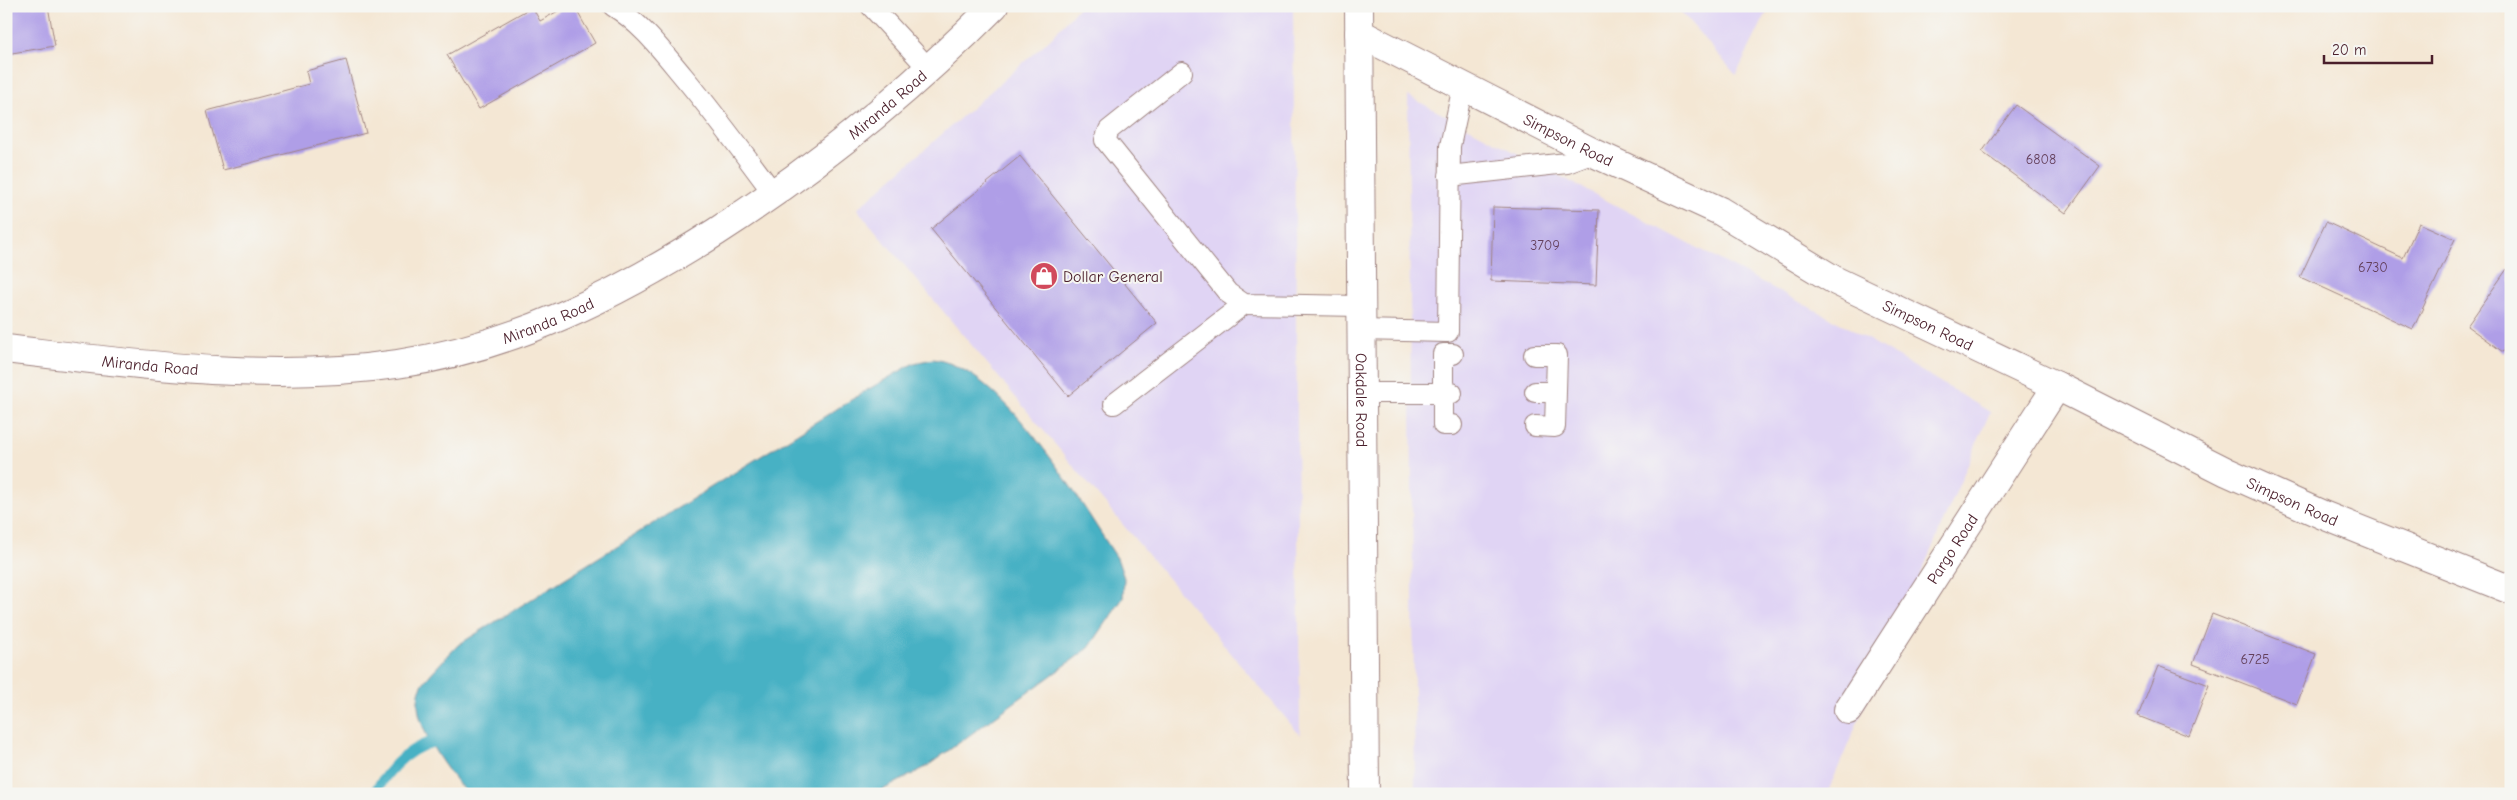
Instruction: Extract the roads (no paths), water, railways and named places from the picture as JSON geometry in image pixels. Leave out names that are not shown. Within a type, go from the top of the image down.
[{"type":"street","name":"Miranda Road","points":[[6,349],[106,361],[246,372],[304,373],[396,365],[438,357],[513,337],[600,299],[661,267],[774,194],[841,145],[929,69],[994,6]]},
{"type":"street","name":"Oakdale Road","points":[[1359,6],[1365,794]]},
{"type":"street","name":"Simpson Road","points":[[1359,33],[1594,153],[1720,211],[1836,281],[2057,386],[2227,472],[2323,515],[2511,590]]},
{"type":"street","name":"Pargo Road","points":[[1848,710],[2057,386]]},
{"type":"lane","points":[[613,6],[625,14],[658,46],[707,105],[774,194]]},
{"type":"lane","points":[[871,6],[929,69]]},
{"type":"lane","points":[[1182,72],[1109,130],[1105,140],[1228,294],[1244,304],[1360,318],[1448,332]]},
{"type":"lane","points":[[1452,425],[1443,424],[1448,393],[1449,176],[1450,146],[1463,86]]},
{"type":"lane","points":[[1449,176],[1567,163],[1594,153]]},
{"type":"lane","points":[[1114,404],[1244,304]]},
{"type":"lane","points":[[1534,355],[1557,355],[1555,427],[1535,426]]},
{"type":"lane","points":[[1535,392],[1555,392]]},
{"type":"lane","points":[[1361,393],[1448,393]]},
{"type":"water","points":[[933,359],[960,368],[986,386],[1012,411],[1061,472],[1117,558],[1124,578],[1123,598],[1089,648],[926,767],[875,794],[467,794],[429,741],[418,709],[419,695],[424,682],[458,645],[867,390],[914,363]]},
{"type":"waterway","points":[[374,794],[387,774],[412,751],[423,745],[445,740]]},
{"type":"place","name":"Dollar General","points":[[1044,276]]}]
